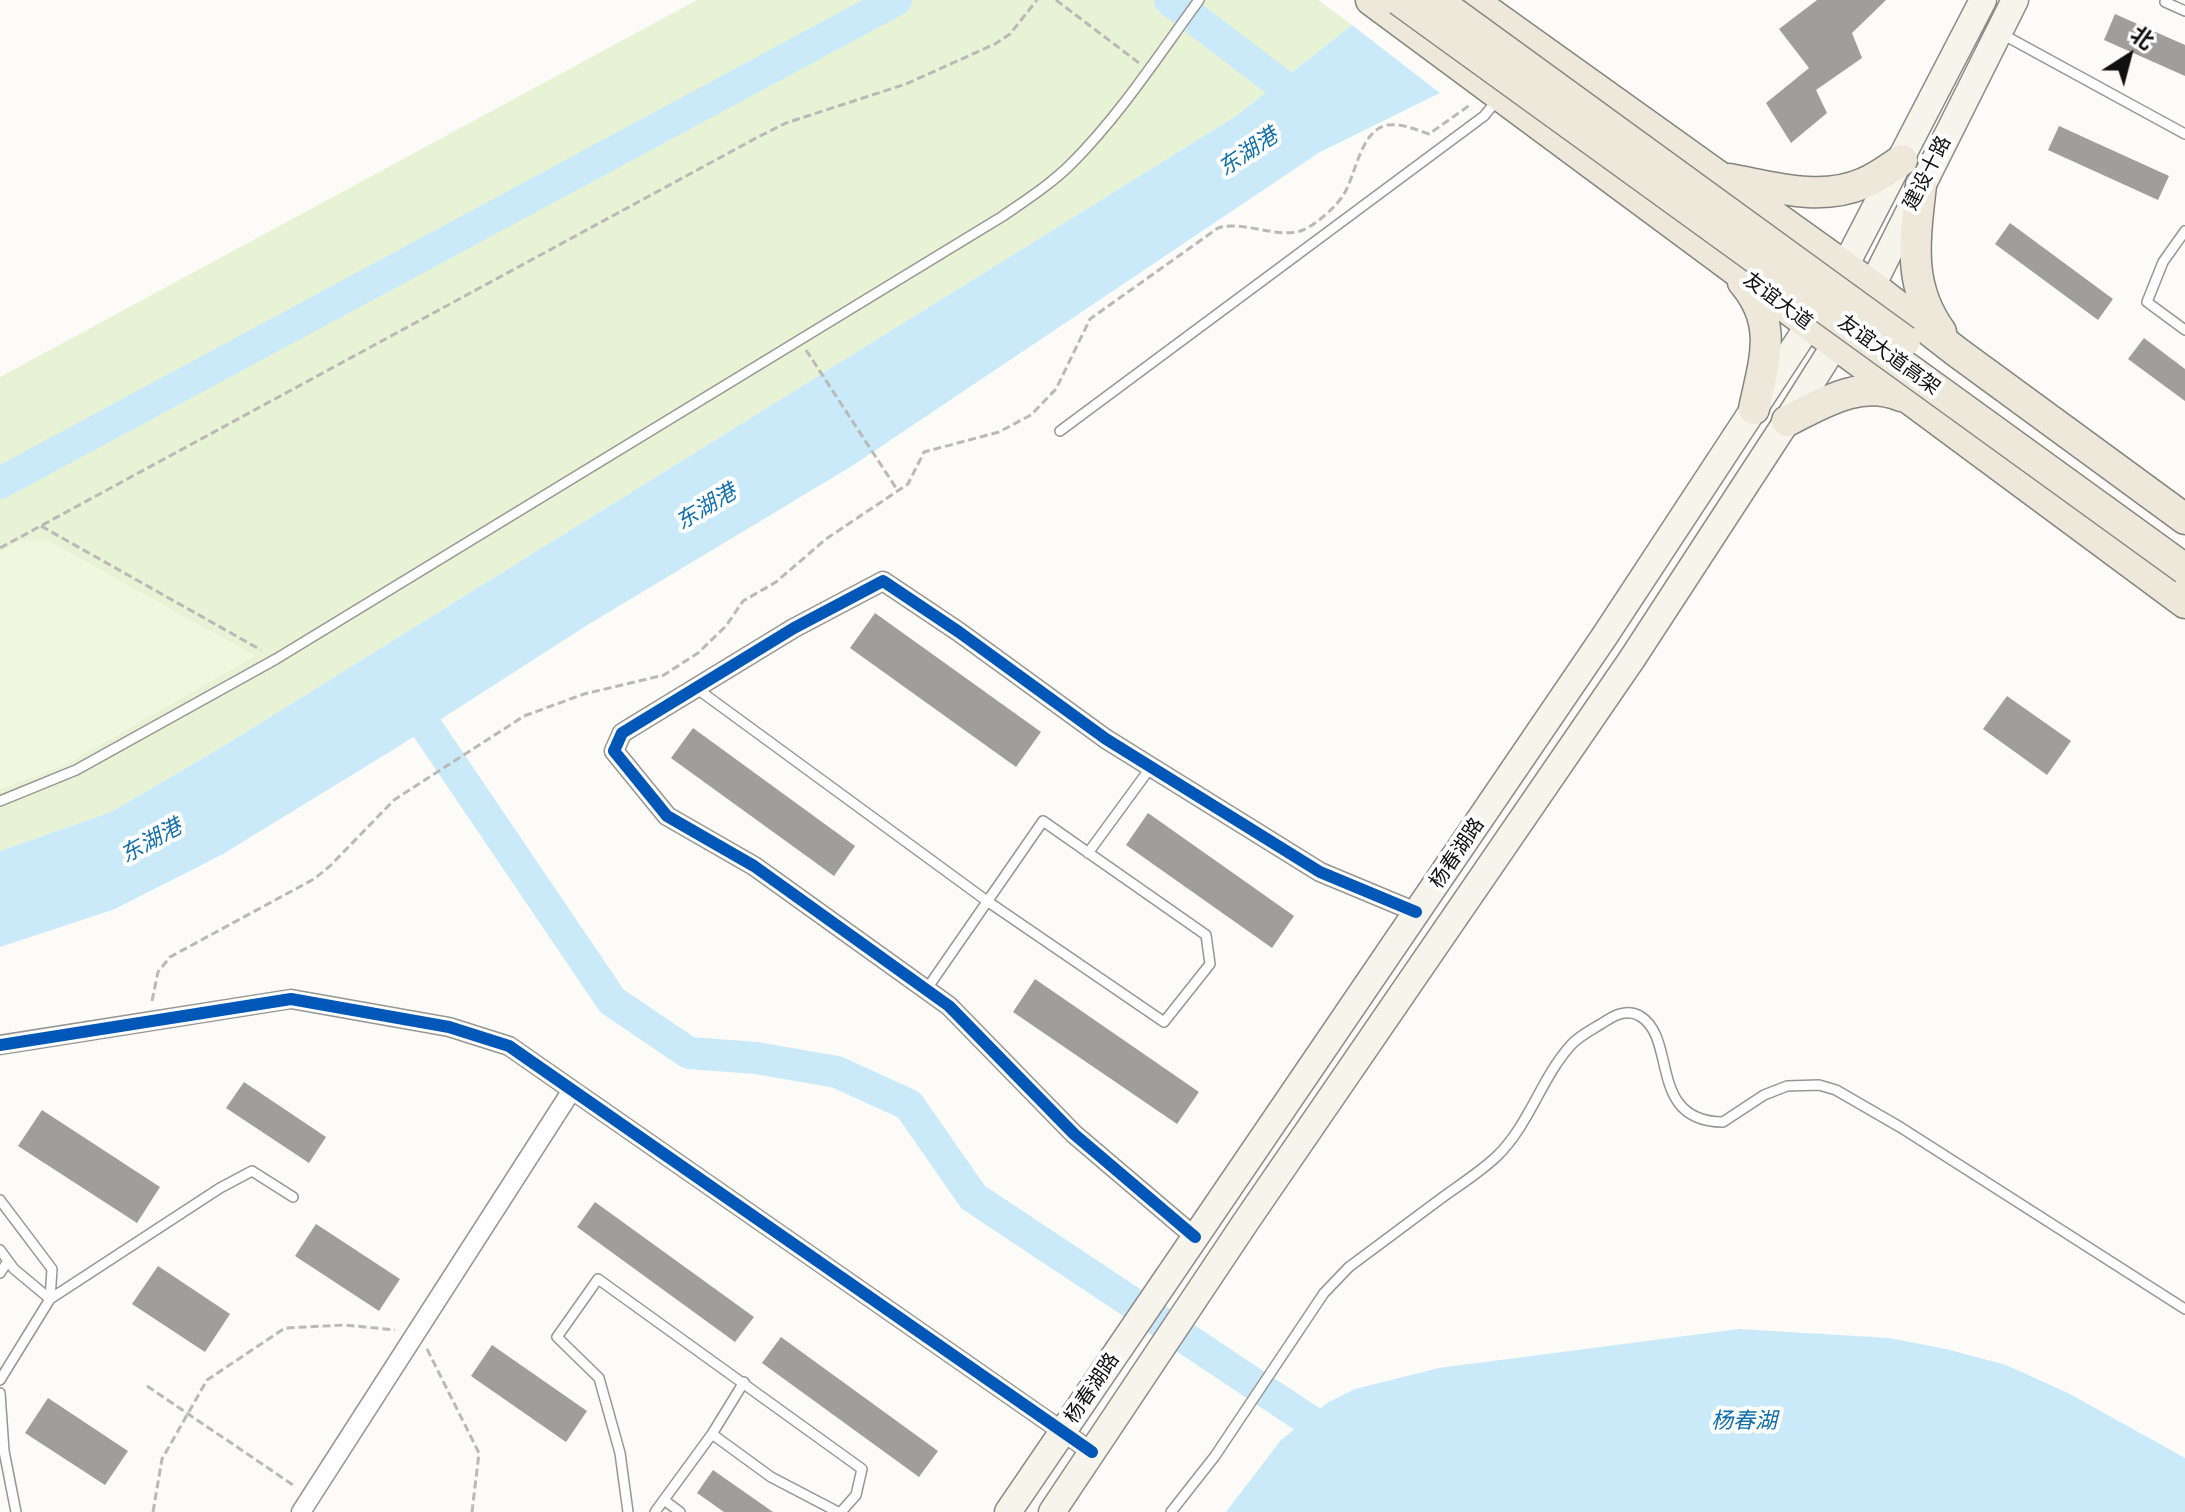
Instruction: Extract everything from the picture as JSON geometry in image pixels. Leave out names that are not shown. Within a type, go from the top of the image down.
[{"type":"main road","name":"友谊大道","points":[[1371,0],[2185,603]]},
{"type":"main road","name":"友谊大道高架","points":[[1399,0],[2185,569]]},
{"type":"main road","name":"友谊大道高架","points":[[1436,0],[2185,544]]},
{"type":"main road","points":[[1472,0],[1872,286],[2185,519]]},
{"type":"main road","name":"建设十路","points":[[1835,344],[1872,286],[2015,0]]},
{"type":"main road","name":"建设十路","points":[[1844,268],[1978,9]]},
{"type":"main road","points":[[1719,178],[1827,194],[1863,184],[1902,160]]},
{"type":"main road","points":[[1921,185],[1915,239],[1920,294],[1927,313],[1957,352]]},
{"type":"main road","points":[[1662,214],[1745,284],[1759,303],[1765,318],[1767,342],[1754,409]]},
{"type":"main road","name":"杨春湖路","points":[[1008,1512],[1604,637],[1844,268]]},
{"type":"main road","name":"杨春湖路","points":[[1052,1512],[1632,659],[1835,344]]},
{"type":"main road","points":[[1787,421],[1833,399],[1861,390],[1885,390],[1906,398]]},
{"type":"street","points":[[1188,1246],[949,1006],[754,866],[667,816],[614,751],[622,733],[794,628],[883,581],[1106,739],[1320,872],[1416,912]]},
{"type":"street","points":[[0,1045],[291,999],[449,1027],[509,1046],[1092,1452]]},
{"type":"street","points":[[306,1505],[572,1090]]},
{"type":"lane","points":[[0,801],[76,770],[276,659],[1040,191],[1068,167],[1111,121],[1198,1]]},
{"type":"lane","points":[[2165,2],[2185,11]]},
{"type":"lane","points":[[1978,9],[1999,33],[2185,134]]},
{"type":"lane","points":[[1060,431],[1484,116],[1501,96]]},
{"type":"lane","points":[[2185,231],[2163,262],[2147,302],[2185,330]]},
{"type":"lane","points":[[696,688],[987,901],[1164,1022],[1210,964],[1206,935],[1043,821],[987,901],[926,990]]},
{"type":"lane","points":[[1088,853],[1151,767]]},
{"type":"lane","points":[[1171,1512],[1215,1456],[1324,1293],[1349,1267],[1498,1156],[1571,1046],[1613,1016],[1625,1012],[1637,1014],[1656,1032],[1663,1068],[1675,1097],[1701,1118],[1723,1122],[1764,1095],[1787,1086],[1819,1085],[1836,1090],[1900,1127],[2185,1309]]},
{"type":"lane","points":[[0,1380],[50,1299],[220,1188],[252,1171],[293,1197]]},
{"type":"lane","points":[[0,1200],[52,1269],[50,1299]]},
{"type":"lane","points":[[0,1250],[14,1269],[50,1299]]},
{"type":"lane","points":[[0,1273],[8,1261]]},
{"type":"lane","points":[[628,1512],[620,1453],[599,1378],[557,1337],[598,1279],[862,1469],[856,1495],[840,1512],[771,1477],[712,1434]]},
{"type":"lane","points":[[655,1512],[712,1434],[744,1382]]},
{"type":"lane","points":[[0,1393],[4,1451],[16,1512]]},
{"type":"lane","points":[[664,1500],[680,1512]]},
{"type":"path","points":[[0,548],[758,137],[786,123],[906,84],[995,44],[1010,34],[1037,0]]},
{"type":"path","points":[[1056,0],[1148,70]]},
{"type":"path","points":[[149,1021],[156,978],[170,957],[314,879],[381,812],[413,787],[535,711],[584,694],[664,675],[698,653],[726,626],[743,601],[776,582],[826,539],[910,482],[924,452],[999,432],[1043,406],[1063,377],[1090,319],[1218,228],[1232,226],[1300,232],[1343,197],[1367,140],[1377,128],[1392,124],[1429,134],[1470,105]]},
{"type":"path","points":[[800,340],[898,491]]},
{"type":"path","points":[[41,526],[276,659]]},
{"type":"path","points":[[153,1512],[162,1459],[207,1380],[285,1328],[345,1325],[418,1330],[479,1453],[472,1512]]},
{"type":"path","points":[[147,1386],[188,1412],[306,1505]]},
{"type":"green space","points":[[697,0],[1318,0],[1352,25],[1236,116],[217,750],[111,812],[0,851],[0,377]]},
{"type":"green space","points":[[20,541],[49,541],[255,656],[65,765],[0,789],[0,552]]},
{"type":"water","name":"东湖港","points":[[1352,25],[1440,93],[1320,152],[852,466],[589,624],[223,854],[115,909],[0,947],[0,851],[111,812],[217,750],[1236,116]]},
{"type":"water","name":"杨春湖","points":[[1739,1329],[1889,1338],[2006,1365],[2068,1393],[2185,1458],[2185,1512],[1226,1512],[1281,1440],[1327,1403],[1355,1389],[1439,1368]]},
{"type":"building","points":[[1817,0],[1886,0],[1852,33],[1862,58],[1816,90],[1827,113],[1791,143],[1766,103],[1809,68],[1779,29]]},
{"type":"building","points":[[2115,14],[2185,45],[2185,76],[2104,40]]},
{"type":"building","points":[[2059,126],[2169,176],[2158,200],[2048,150]]},
{"type":"building","points":[[2010,223],[2113,299],[2098,320],[1995,244]]},
{"type":"building","points":[[2144,338],[2185,369],[2185,401],[2128,359]]},
{"type":"building","points":[[875,613],[1041,732],[1016,767],[850,648]]},
{"type":"building","points":[[2007,696],[2071,741],[2047,775],[1983,729]]},
{"type":"building","points":[[693,728],[855,846],[834,876],[671,758]]},
{"type":"building","points":[[1148,813],[1294,916],[1272,948],[1126,845]]},
{"type":"building","points":[[1035,979],[1199,1092],[1177,1124],[1013,1012]]},
{"type":"building","points":[[244,1082],[326,1137],[309,1163],[226,1108]]},
{"type":"building","points":[[42,1110],[160,1187],[137,1223],[18,1146]]},
{"type":"building","points":[[595,1202],[754,1317],[735,1342],[577,1227]]},
{"type":"building","points":[[316,1224],[400,1279],[379,1311],[295,1256]]},
{"type":"building","points":[[158,1266],[230,1314],[205,1352],[132,1304]]},
{"type":"building","points":[[781,1337],[938,1451],[919,1477],[762,1363]]},
{"type":"building","points":[[492,1345],[587,1411],[566,1442],[471,1376]]},
{"type":"building","points":[[48,1398],[128,1451],[105,1485],[25,1433]]},
{"type":"building","points":[[713,1470],[773,1512],[724,1512],[697,1493]]},
{"type":"waterway","points":[[0,483],[896,0]]},
{"type":"waterway","points":[[1170,0],[1312,108]]},
{"type":"waterway","points":[[404,694],[612,1001],[689,1053],[756,1058],[837,1072],[909,1105],[973,1197],[1343,1443]]},
{"type":"cycle path","points":[[1195,1237],[1074,1134],[949,1006],[754,866],[667,816],[614,751],[622,733],[794,628],[883,581],[1106,739],[1320,872],[1416,912]]},
{"type":"cycle path","points":[[0,1045],[291,999],[449,1027],[509,1046],[1092,1452]]}]
